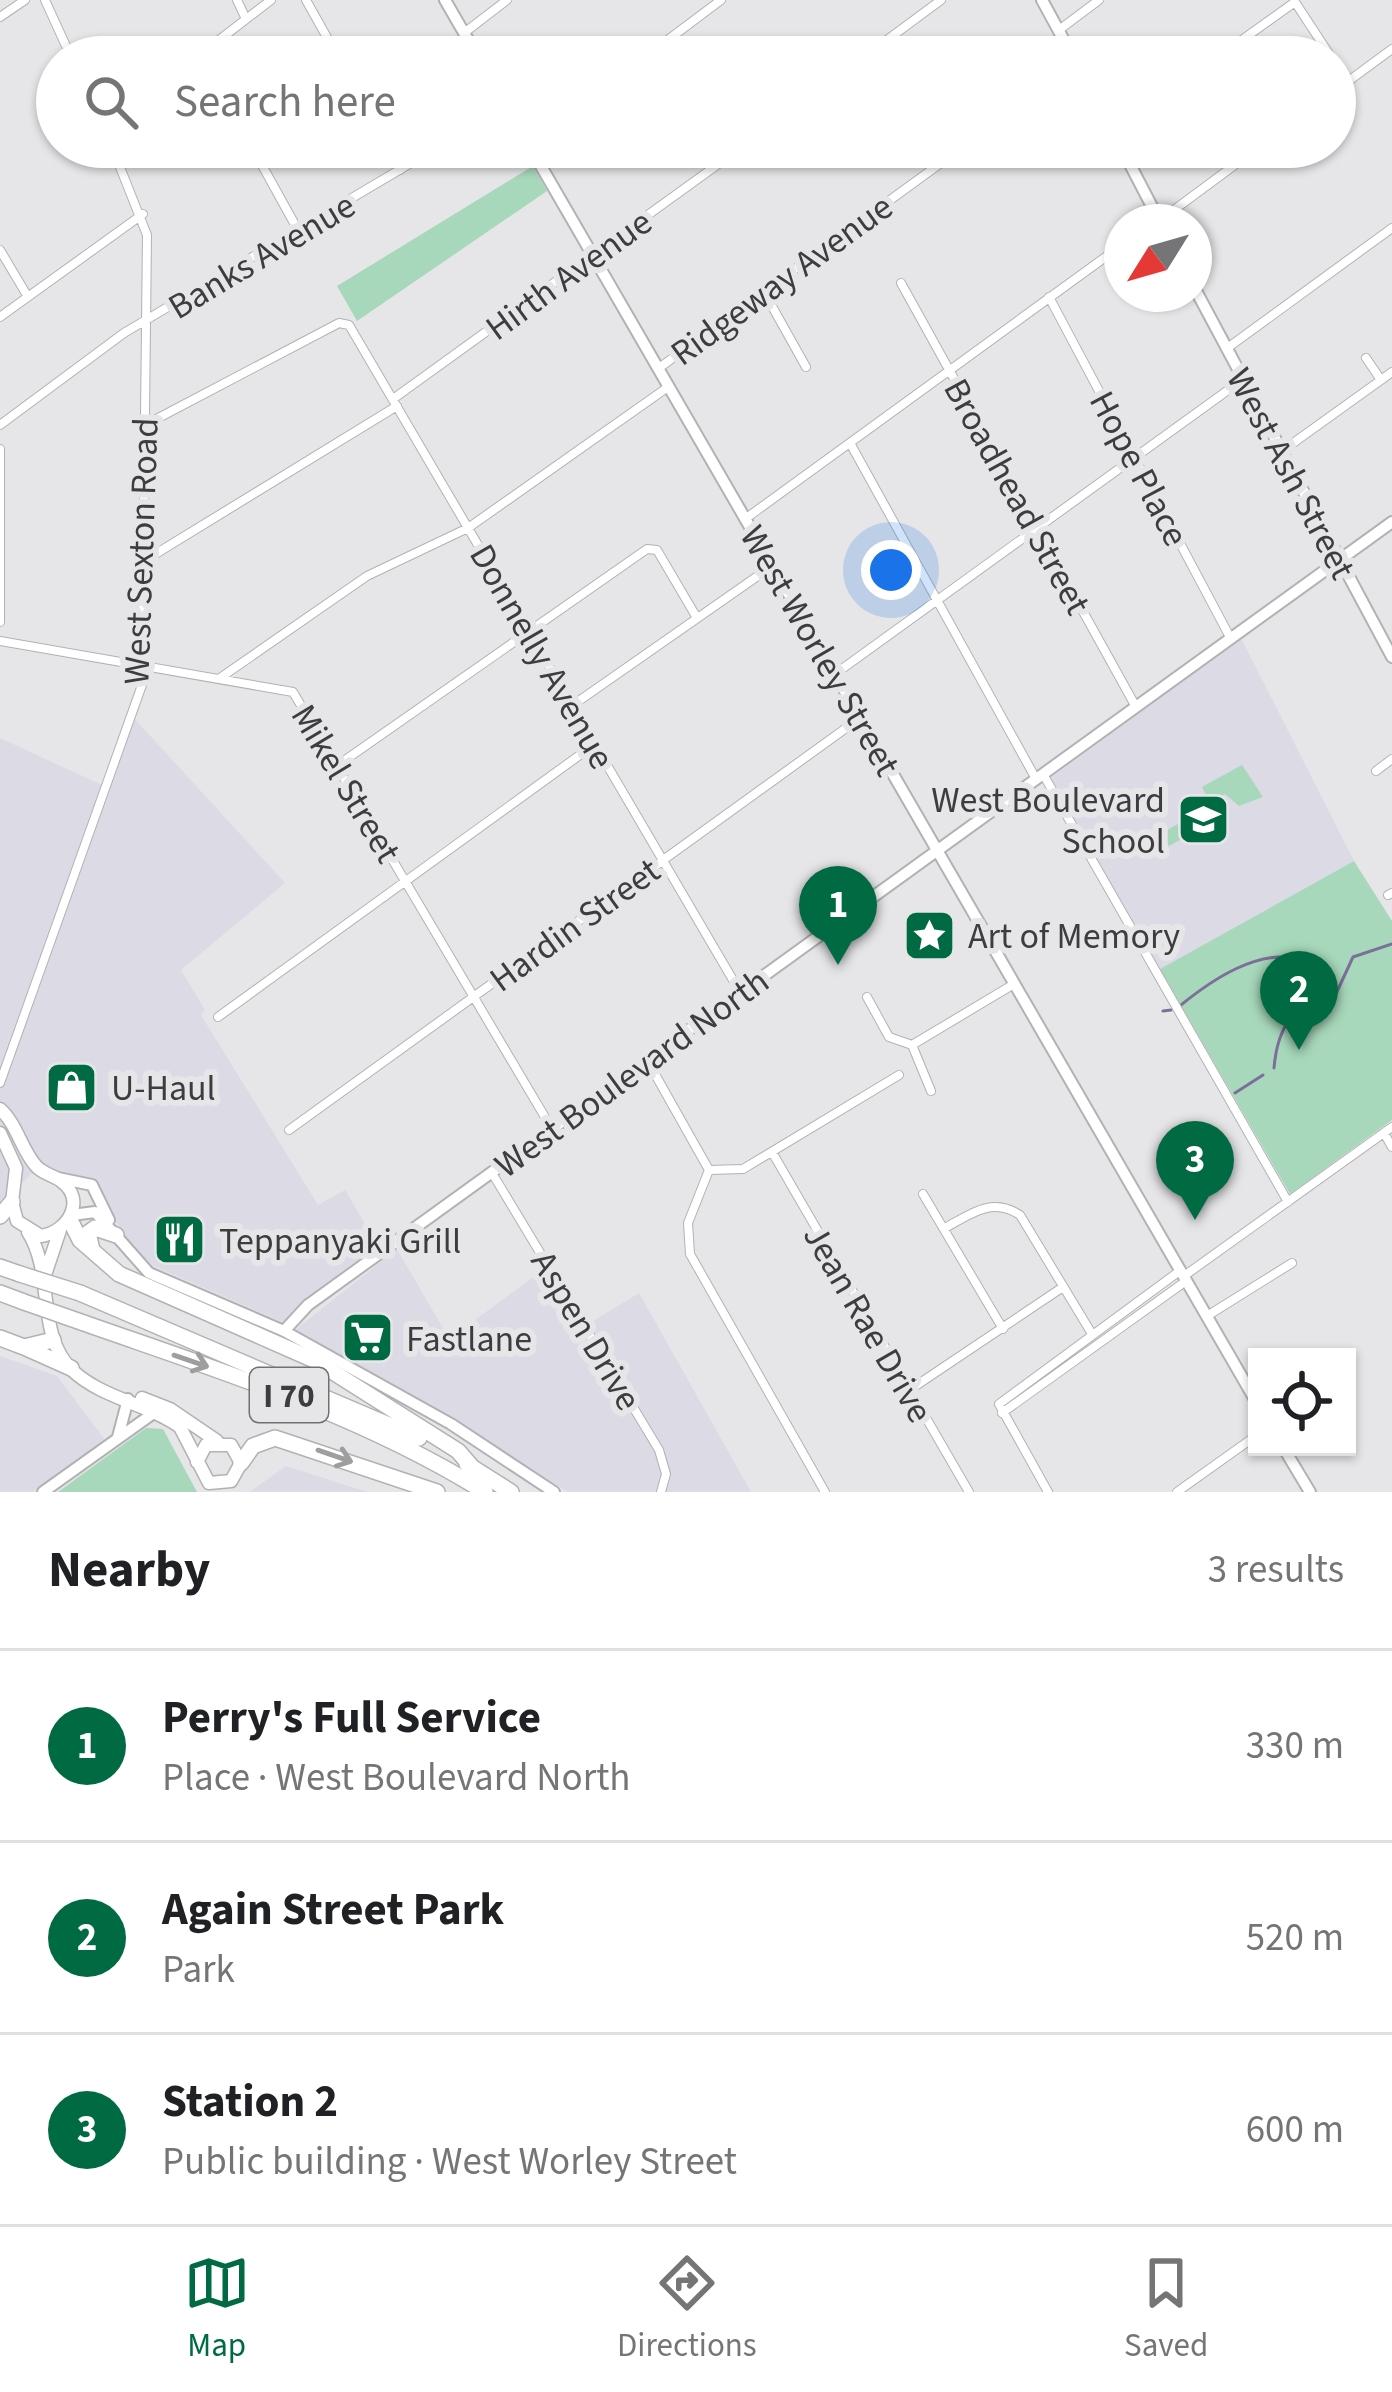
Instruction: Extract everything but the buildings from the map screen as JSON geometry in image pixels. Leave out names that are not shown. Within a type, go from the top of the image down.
[{"type":"highway","points":[[0,1216],[13,1197]]},
{"type":"highway","points":[[67,1222],[119,1274],[314,1360],[458,1451],[471,1466]]},
{"type":"highway","points":[[93,1252],[87,1241],[95,1228],[114,1232]]},
{"type":"highway","name":"I 70","points":[[0,1267],[80,1294],[338,1400],[471,1466],[512,1492]]},
{"type":"highway","name":"I 70","points":[[0,1292],[311,1403],[426,1455],[485,1492]]},
{"type":"highway","points":[[0,1338],[70,1368]]},
{"type":"highway","points":[[24,1347],[53,1340]]},
{"type":"highway","points":[[241,1463],[253,1446],[275,1438],[436,1492]]},
{"type":"main road","points":[[0,1109],[34,1163],[71,1194],[67,1222],[45,1273]]},
{"type":"main road","points":[[0,1133],[16,1169],[17,1221],[28,1232],[45,1273],[53,1340],[70,1368],[180,1427],[206,1486],[224,1488],[241,1463],[231,1445],[170,1409],[128,1399]]},
{"type":"main road","points":[[13,1197],[28,1178],[53,1176]]},
{"type":"main road","points":[[28,1232],[41,1236],[67,1222]]},
{"type":"main road","points":[[197,1462],[206,1445],[218,1441]]},
{"type":"street","points":[[0,17],[25,0]]},
{"type":"street","points":[[45,0],[61,36]]},
{"type":"street","points":[[237,0],[246,19]]},
{"type":"street","points":[[224,36],[271,0]]},
{"type":"street","points":[[306,0],[326,36]]},
{"type":"street","points":[[445,0],[466,36]]},
{"type":"street","points":[[464,33],[507,0]]},
{"type":"street","points":[[673,36],[721,0]]},
{"type":"street","points":[[892,36],[941,0]]},
{"type":"street","points":[[1042,0],[1062,36]]},
{"type":"street","points":[[1059,30],[1100,0]]},
{"type":"street","points":[[1247,36],[1295,2],[1304,8],[1320,36]]},
{"type":"street","points":[[1356,75],[1392,49]]},
{"type":"street","name":"West Sexton Road","points":[[0,1083],[142,685],[143,214],[122,168]]},
{"type":"street","points":[[263,168],[298,232]]},
{"type":"street","name":"Banks Avenue","points":[[0,425],[124,333],[145,325],[403,168]]},
{"type":"street","name":"West Worley Street","points":[[542,168],[1248,1387]]},
{"type":"street","name":"Hirth Avenue","points":[[144,561],[395,403],[714,168]]},
{"type":"street","name":"Ridgeway Avenue","points":[[658,369],[934,168]]},
{"type":"street","points":[[1132,168],[1150,204]]},
{"type":"street","points":[[1181,204],[1230,168]]},
{"type":"street","points":[[0,317],[143,214]]},
{"type":"street","points":[[1226,350],[1392,228]]},
{"type":"street","points":[[0,250],[28,297]]},
{"type":"street","points":[[745,520],[1104,257]]},
{"type":"street","name":"Broadhead Street","points":[[901,283],[1136,708]]},
{"type":"street","points":[[764,292],[806,368]]},
{"type":"street","name":"Hope Place","points":[[1049,297],[1231,639]]},
{"type":"street","name":"West Ash Street","points":[[1207,312],[1392,656]]},
{"type":"street","name":"Donnelly Avenue","points":[[145,424],[346,322],[740,992]]},
{"type":"street","points":[[1366,358],[1382,380]]},
{"type":"street","points":[[1280,452],[1392,372]]},
{"type":"street","points":[[835,674],[1242,380]]},
{"type":"street","name":"Ridgeway Avenue","points":[[220,678],[367,576],[468,528],[668,387]]},
{"type":"street","points":[[850,443],[1288,1202]]},
{"type":"street","points":[[0,449],[0,622]]},
{"type":"street","name":"West Boulevard North","points":[[284,1331],[308,1305],[1392,522]]},
{"type":"street","points":[[338,766],[647,549],[657,550],[697,618]]},
{"type":"street","points":[[573,705],[772,566]]},
{"type":"street","name":"Mikel Street","points":[[0,641],[293,692],[551,1130]]},
{"type":"street","name":"Hardin Street","points":[[289,1130],[860,718]]},
{"type":"street","points":[[218,1017],[595,744]]},
{"type":"street","points":[[1376,771],[1392,759]]},
{"type":"street","points":[[912,1045],[1013,984]]},
{"type":"street","points":[[867,997],[889,1037],[912,1045],[932,1091]]},
{"type":"street","points":[[647,1060],[709,1170]]},
{"type":"street","points":[[709,1170],[742,1169],[899,1075]]},
{"type":"street","points":[[1000,1408],[1388,1130],[1392,1147]]},
{"type":"street","name":"Jean Rae Drive","points":[[772,1152],[969,1492]]},
{"type":"street","points":[[709,1170],[688,1222],[690,1254],[825,1492]]},
{"type":"street","name":"Aspen Drive","points":[[492,1172],[659,1450],[666,1474],[661,1492]]},
{"type":"street","points":[[53,1176],[92,1185],[114,1232]]},
{"type":"street","points":[[923,1194],[1003,1329]]},
{"type":"street","points":[[945,1228],[986,1206],[1011,1209],[1026,1221],[1092,1334]]},
{"type":"street","points":[[67,1222],[95,1212],[149,1273],[284,1331],[451,1424],[554,1492]]},
{"type":"street","points":[[1207,1316],[1292,1263]]},
{"type":"street","points":[[1000,1408],[1092,1334],[1184,1275]]},
{"type":"street","points":[[908,1391],[1063,1287]]},
{"type":"street","points":[[118,1437],[128,1399]]},
{"type":"street","points":[[1000,1408],[1048,1492]]},
{"type":"street","points":[[43,1492],[155,1412]]},
{"type":"street","points":[[1177,1492],[1248,1441]]},
{"type":"street","points":[[1288,1456],[1310,1492]]},
{"type":"shaded area","name":"West Boulevard School","points":[[1241,638],[1354,861],[1160,969],[1051,778]]},
{"type":"shaded area","points":[[132,716],[285,883],[181,970],[205,1010],[201,1015],[318,1205],[345,1190],[378,1246],[306,1297],[283,1322],[154,1266],[132,1247],[89,1179],[31,1174],[0,1205],[0,738],[104,786]]},
{"type":"shaded area","points":[[397,1249],[449,1339],[543,1270],[580,1329],[639,1293],[751,1492],[568,1492],[295,1330]]},
{"type":"shaded area","points":[[0,1356],[57,1376],[105,1440],[32,1492],[0,1492]]},
{"type":"shaded area","points":[[286,1466],[364,1491],[367,1492],[250,1492]]},
{"type":"green space","points":[[530,168],[547,191],[357,321],[337,286]]},
{"type":"green space","points":[[1242,765],[1263,797],[1239,806],[1225,794],[1211,802],[1213,807],[1187,836],[1169,846],[1162,833],[1185,820],[1185,814],[1207,797],[1202,787]]},
{"type":"green space","points":[[1354,861],[1392,921],[1392,1120],[1290,1194],[1160,969]]},
{"type":"green space","points":[[146,1428],[163,1429],[197,1492],[58,1492]]},
{"type":"waterway","points":[[1274,1068],[1286,1024],[1298,1010],[1335,996],[1353,957],[1392,944]]},
{"type":"waterway","points":[[1181,1005],[1251,962],[1284,957],[1300,958],[1309,1001]]},
{"type":"waterway","points":[[1163,1011],[1171,1010]]},
{"type":"waterway","points":[[1235,1093],[1263,1075]]},
{"type":"place","name":"West Boulevard School","points":[[1204,820]]},
{"type":"place","name":"Art of Memory","points":[[929,935]]},
{"type":"place","name":"Perry's Full Service","points":[[838,965]]},
{"type":"place","name":"Again Street Park","points":[[1299,1050]]},
{"type":"place","name":"U-Haul","points":[[72,1087]]},
{"type":"place","name":"Station 2","points":[[1195,1220]]},
{"type":"place","name":"Teppanyaki Grill","points":[[180,1240]]},
{"type":"place","name":"Fastlane","points":[[367,1338]]}]
